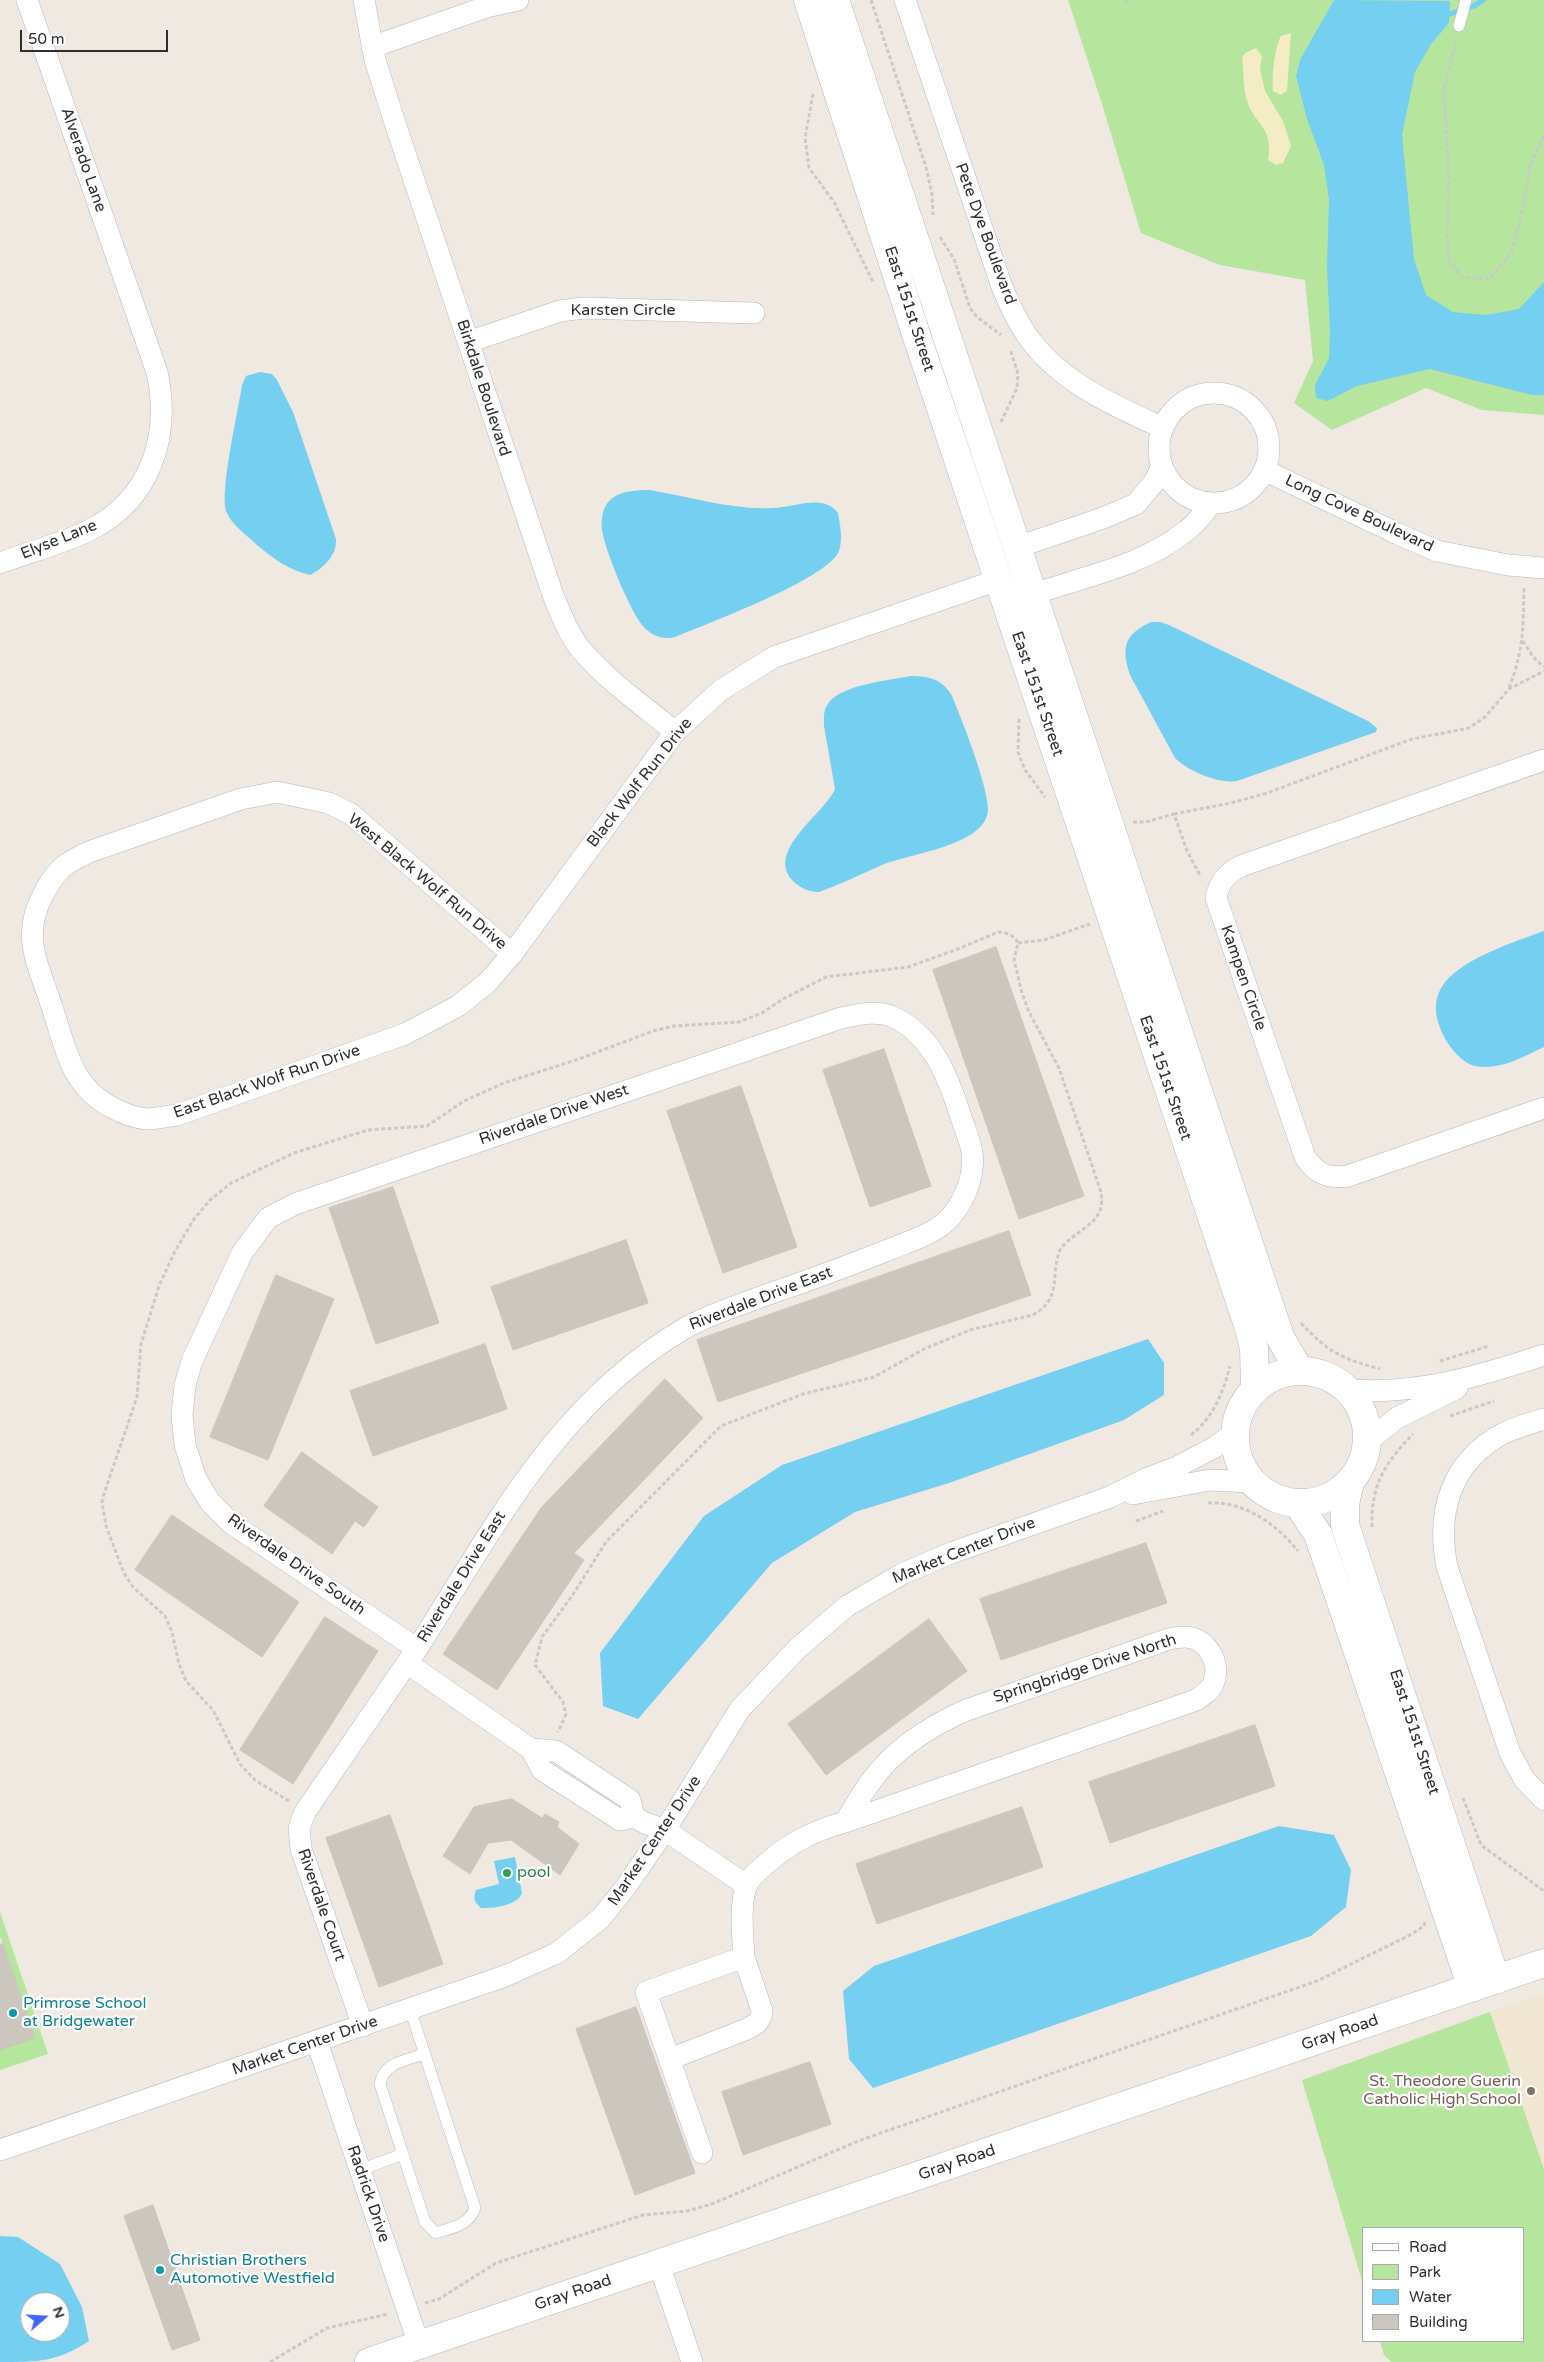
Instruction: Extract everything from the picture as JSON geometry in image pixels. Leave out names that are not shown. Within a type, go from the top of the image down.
[{"type":"street","name":"Alverado Lane","points":[[27,0],[139,320]]},
{"type":"street","name":"Birkdale Boulevard","points":[[364,0],[372,47],[394,122],[553,595],[566,627],[582,651],[606,674],[676,732]]},
{"type":"street","points":[[372,47],[486,7],[518,0]]},
{"type":"street","name":"East 151st Street","points":[[808,0],[1281,1339],[1299,1370]]},
{"type":"street","name":"East 151st Street","points":[[835,0],[1011,576],[1249,1328],[1254,1348],[1255,1388]]},
{"type":"street","name":"Pete Dye Boulevard","points":[[905,0],[1002,287],[1014,314],[1031,340],[1052,364],[1075,382],[1106,402],[1163,428]]},
{"type":"street","name":"Karsten Circle","points":[[468,342],[560,311],[583,308],[754,313]]},
{"type":"street","name":"Elyse Lane","points":[[0,563],[88,531],[105,522],[124,506],[151,466],[162,419],[162,395],[157,372],[139,320]]},
{"type":"street","points":[[1218,393],[1235,397],[1250,406],[1261,420],[1268,436],[1269,453],[1264,470],[1257,482],[1243,494],[1225,502],[1212,503],[1196,500],[1181,492],[1170,480],[1162,465],[1159,447],[1163,428],[1172,413],[1185,401],[1201,394],[1218,393]]},
{"type":"street","points":[[1011,576],[1103,518],[1136,504],[1145,495],[1162,465]]},
{"type":"street","name":"Long Cove Boulevard","points":[[1264,470],[1398,534],[1438,550],[1534,567]]},
{"type":"street","points":[[1011,576],[1134,562],[1165,546],[1187,531],[1212,503]]},
{"type":"street","name":"Black Wolf Run Drive","points":[[512,954],[676,732],[721,690],[774,657],[1011,576]]},
{"type":"street","points":[[1218,888],[1226,875],[1241,866],[1544,760]]},
{"type":"street","name":"West Black Wolf Run Drive","points":[[53,1010],[36,960],[31,932],[35,908],[49,883],[65,863],[89,852],[241,799],[277,792],[329,803],[350,814],[512,954]]},
{"type":"street","name":"Kampen Circle","points":[[1218,888],[1216,898],[1220,914],[1305,1157],[1320,1174],[1337,1178],[1348,1176],[1544,1108]]},
{"type":"street","name":"East Black Wolf Run Drive","points":[[53,1010],[67,1056],[78,1079],[99,1101],[123,1113],[147,1119],[177,1115],[405,1034],[458,1006],[487,983],[512,954]]},
{"type":"street","name":"Riverdale Drive East","points":[[412,1656],[538,1460],[580,1411],[630,1366],[699,1320],[845,1267],[921,1236],[939,1228],[956,1211],[966,1190],[973,1167],[971,1146],[953,1091],[934,1052],[923,1039],[888,1015],[866,1013],[841,1018]]},
{"type":"street","name":"Riverdale Drive West","points":[[268,1218],[312,1199],[841,1018]]},
{"type":"street","name":"Riverdale Drive South","points":[[268,1218],[242,1253],[192,1361],[185,1385],[182,1415],[185,1445],[196,1479],[210,1502],[231,1522],[538,1749],[556,1751],[630,1800],[634,1817],[666,1830],[746,1885]]},
{"type":"street","points":[[1349,1390],[1389,1392],[1445,1384],[1484,1375],[1544,1355]]},
{"type":"street","points":[[1299,1370],[1317,1372],[1334,1379],[1349,1390],[1363,1414],[1367,1442],[1359,1470],[1350,1482],[1326,1498],[1297,1503],[1272,1497],[1252,1482],[1238,1459],[1234,1433],[1237,1416],[1244,1401],[1255,1388],[1276,1375],[1299,1370]]},
{"type":"street","points":[[1367,1442],[1397,1418],[1484,1375]]},
{"type":"street","points":[[1544,1419],[1505,1433],[1476,1453],[1464,1467],[1452,1488],[1444,1513],[1442,1542],[1447,1567],[1510,1754],[1524,1779],[1544,1800]]},
{"type":"street","name":"Market Center Drive","points":[[0,2150],[526,1969],[567,1946],[589,1929],[612,1906],[666,1830],[740,1709],[798,1648],[847,1606],[902,1574],[951,1553],[1110,1497],[1216,1447],[1234,1433]]},
{"type":"street","name":"Market Center Drive","points":[[1110,1497],[1210,1480],[1252,1482]]},
{"type":"street","name":"East 151st Street","points":[[1350,1482],[1345,1525],[1484,1984]]},
{"type":"street","name":"East 151st Street","points":[[1297,1503],[1318,1534],[1484,1984]]},
{"type":"street","name":"Springbridge Drive North","points":[[746,1885],[762,1867],[796,1840],[820,1829],[845,1822],[1196,1700],[1213,1684],[1216,1672],[1214,1658],[1207,1648],[1198,1641],[1186,1637],[1169,1639],[964,1710],[940,1722],[897,1752],[871,1781],[845,1822]]},
{"type":"street","name":"Riverdale Court","points":[[363,2026],[303,1854],[299,1828],[305,1812],[412,1656]]},
{"type":"street","points":[[670,2059],[747,2029],[757,2024],[761,2018],[762,2011],[744,1958],[742,1925],[746,1885]]},
{"type":"street","points":[[702,2153],[646,1992],[744,1958]]},
{"type":"street","name":"Gray Road","points":[[369,2362],[1544,1963]]},
{"type":"street","name":"Radrick Drive","points":[[317,2042],[419,2345]]},
{"type":"street","points":[[659,2264],[692,2362]]},
{"type":"lane","points":[[1459,26],[1466,0]]},
{"type":"lane","points":[[410,2009],[475,2208],[465,2224],[436,2233],[425,2222],[380,2084],[381,2075],[387,2068],[424,2054]]},
{"type":"lane","points":[[360,2170],[403,2154]]},
{"type":"path","points":[[871,0],[926,167],[932,194],[934,221]]},
{"type":"path","points":[[1124,0],[1128,2],[1129,0]]},
{"type":"path","points":[[1459,26],[1444,89],[1448,134],[1447,231],[1449,261],[1462,277],[1489,279],[1512,252],[1523,208],[1530,166],[1544,135]]},
{"type":"path","points":[[938,234],[954,259],[963,281],[970,308],[978,317],[996,329],[1003,338]]},
{"type":"path","points":[[1000,425],[1006,407],[1017,388],[1018,381],[1014,358],[1006,343]]},
{"type":"path","points":[[1128,815],[1134,822],[1139,823],[1231,803],[1267,792],[1412,739],[1470,728],[1486,717],[1509,689],[1518,664],[1523,641],[1534,567]]},
{"type":"path","points":[[1523,641],[1544,667]]},
{"type":"path","points":[[1509,689],[1544,671]]},
{"type":"path","points":[[1174,814],[1184,843],[1199,875],[1207,884],[1218,888]]},
{"type":"path","points":[[1018,942],[1044,940],[1096,922]]},
{"type":"path","points":[[305,1812],[255,1780],[240,1764],[213,1710],[186,1681],[172,1632],[165,1616],[133,1586],[124,1573],[108,1533],[102,1509],[104,1494],[138,1397],[141,1344],[152,1302],[175,1251],[201,1210],[232,1182],[294,1153],[374,1128],[427,1126],[464,1101],[504,1083],[579,1059],[653,1031],[674,1026],[739,1022],[762,1012],[826,977],[908,967],[998,932],[1013,936],[1018,942]]},
{"type":"path","points":[[538,1749],[561,1728],[566,1714],[563,1702],[535,1665],[542,1637],[562,1610],[610,1536],[635,1514],[644,1502],[707,1438],[721,1426],[803,1394],[874,1377],[924,1349],[970,1330],[1033,1315],[1048,1303],[1055,1285],[1058,1255],[1061,1248],[1096,1218],[1103,1202],[1059,1068],[1022,993],[1014,960],[1018,942]]},
{"type":"path","points":[[1314,1337],[1336,1355],[1389,1371]]},
{"type":"path","points":[[1434,1363],[1490,1346]]},
{"type":"path","points":[[1200,1427],[1221,1396],[1231,1363]]},
{"type":"path","points":[[1448,1416],[1494,1401]]},
{"type":"path","points":[[1372,1532],[1371,1506],[1376,1486],[1385,1466],[1420,1429]]},
{"type":"path","points":[[1203,1503],[1227,1504],[1261,1517],[1284,1534],[1302,1556]]},
{"type":"path","points":[[1136,1521],[1168,1509]]},
{"type":"path","points":[[1461,1793],[1481,1845],[1544,1891]]},
{"type":"path","points":[[270,2362],[327,2328],[370,2319],[439,2299],[496,2263],[643,2216],[687,2211],[712,2204],[858,2141],[1317,1981],[1412,1934],[1424,1926],[1427,1914]]},
{"type":"shaded area","name":"St. Theodore Guerin Catholic High School","points":[[1544,1994],[1544,2169],[1490,2012]]},
{"type":"green space","points":[[1068,0],[1544,0],[1544,415],[1482,410],[1426,388],[1332,430],[1294,403],[1313,361],[1305,280],[1220,265],[1141,233]]},
{"type":"green space","points":[[0,1912],[48,2054],[0,2070],[0,2050],[35,2037],[0,1936]]},
{"type":"green space","points":[[1490,2012],[1544,2169],[1544,2362],[1391,2362],[1384,2355],[1380,2342],[1524,2342],[1524,2227],[1362,2227],[1362,2281],[1302,2080]]},
{"type":"sand","points":[[1291,33],[1287,91],[1281,95],[1273,91],[1275,55],[1281,36]]},
{"type":"sand","points":[[1256,48],[1262,56],[1260,69],[1265,91],[1283,121],[1291,146],[1283,163],[1276,165],[1268,160],[1269,148],[1266,132],[1249,107],[1245,92],[1242,58],[1245,53]]},
{"type":"water","points":[[1334,0],[1450,1],[1449,23],[1431,44],[1415,72],[1402,135],[1414,259],[1426,295],[1453,312],[1486,315],[1519,309],[1544,282],[1544,395],[1532,395],[1430,369],[1357,386],[1328,401],[1316,398],[1315,385],[1329,358],[1330,332],[1327,268],[1329,200],[1324,165],[1307,119],[1296,76],[1300,60]]},
{"type":"water","points":[[260,372],[272,374],[277,380],[293,412],[336,539],[332,556],[320,569],[310,575],[289,567],[269,555],[235,525],[226,511],[225,486],[227,469],[242,385],[246,376]]},
{"type":"water","points":[[650,490],[742,507],[773,508],[808,503],[824,504],[832,507],[838,513],[841,537],[839,551],[830,562],[813,574],[764,600],[675,637],[664,638],[657,636],[647,630],[634,612],[608,552],[602,527],[604,509],[613,498],[624,492]]},
{"type":"water","points":[[1151,622],[1169,625],[1368,721],[1377,728],[1376,732],[1237,781],[1221,780],[1195,772],[1175,758],[1130,675],[1127,665],[1126,649],[1130,637]]},
{"type":"water","points":[[911,676],[934,679],[951,694],[974,752],[984,786],[988,810],[984,822],[974,832],[944,847],[882,865],[819,892],[804,889],[792,880],[786,868],[786,856],[800,832],[829,799],[835,789],[824,726],[826,706],[843,692],[854,688]]},
{"type":"water","points":[[1544,931],[1544,1047],[1519,1059],[1493,1067],[1475,1066],[1467,1063],[1447,1042],[1438,1023],[1436,1002],[1442,986],[1455,972],[1478,958],[1505,945]]},
{"type":"water","points":[[1148,1339],[1164,1363],[1164,1395],[1124,1420],[949,1483],[855,1512],[772,1563],[638,1719],[603,1706],[600,1653],[704,1516],[782,1465]]},
{"type":"water","points":[[1279,1826],[1334,1835],[1351,1870],[1346,1907],[1311,1936],[873,2088],[849,2059],[843,1991],[874,1966]]},
{"type":"water","name":"pool","points":[[515,1857],[522,1893],[515,1901],[510,1903],[481,1908],[475,1900],[476,1890],[499,1884],[494,1861]]},
{"type":"water","points":[[0,2236],[18,2237],[60,2264],[82,2307],[89,2341],[57,2357],[25,2362],[0,2362]]},
{"type":"building","points":[[996,947],[1084,1196],[1019,1219],[933,970]]},
{"type":"building","points":[[884,1049],[931,1186],[870,1207],[823,1070]]},
{"type":"building","points":[[741,1086],[797,1247],[723,1273],[667,1111]]},
{"type":"building","points":[[393,1187],[439,1323],[376,1344],[329,1208]]},
{"type":"building","points":[[1009,1231],[1031,1295],[718,1402],[697,1340]]},
{"type":"building","points":[[626,1240],[648,1303],[513,1350],[491,1287]]},
{"type":"building","points":[[276,1275],[334,1299],[268,1460],[210,1437]]},
{"type":"building","points":[[485,1344],[507,1409],[373,1456],[350,1391]]},
{"type":"building","points":[[665,1379],[703,1418],[574,1553],[584,1560],[497,1690],[443,1654],[541,1508]]},
{"type":"building","points":[[302,1452],[378,1507],[364,1527],[355,1521],[332,1554],[264,1506]]},
{"type":"building","points":[[172,1515],[299,1602],[262,1657],[135,1570]]},
{"type":"building","points":[[1146,1543],[1167,1603],[1001,1660],[980,1599]]},
{"type":"building","points":[[325,1617],[378,1651],[293,1784],[240,1750]]},
{"type":"building","points":[[929,1619],[967,1671],[826,1775],[788,1724]]},
{"type":"building","points":[[1255,1725],[1275,1786],[1110,1843],[1089,1782]]},
{"type":"building","points":[[512,1799],[542,1818],[545,1814],[559,1822],[557,1827],[579,1844],[560,1875],[511,1840],[488,1843],[470,1874],[443,1856],[474,1807]]},
{"type":"building","points":[[1022,1807],[1043,1867],[877,1924],[856,1864]]},
{"type":"building","points":[[390,1815],[443,1964],[379,1987],[326,1838]]},
{"type":"building","name":"Primrose School at Bridgewater","points":[[0,1944],[3,1944],[35,2038],[0,2050]]},
{"type":"building","points":[[636,2007],[695,2173],[635,2195],[576,2029]]},
{"type":"building","points":[[810,2062],[831,2124],[743,2155],[722,2092]]},
{"type":"building","name":"Christian Brothers Automotive Westfield","points":[[153,2205],[200,2340],[172,2350],[124,2216]]},
{"type":"waterway","points":[[1450,14],[1474,6],[1483,0]]},
{"type":"place","name":"pool","points":[[507,1873]]},
{"type":"place","name":"Primrose School at Bridgewater","points":[[13,2013]]},
{"type":"place","name":"St. Theodore Guerin Catholic High School","points":[[1531,2091]]},
{"type":"place","name":"Christian Brothers Automotive Westfield","points":[[160,2270]]}]
